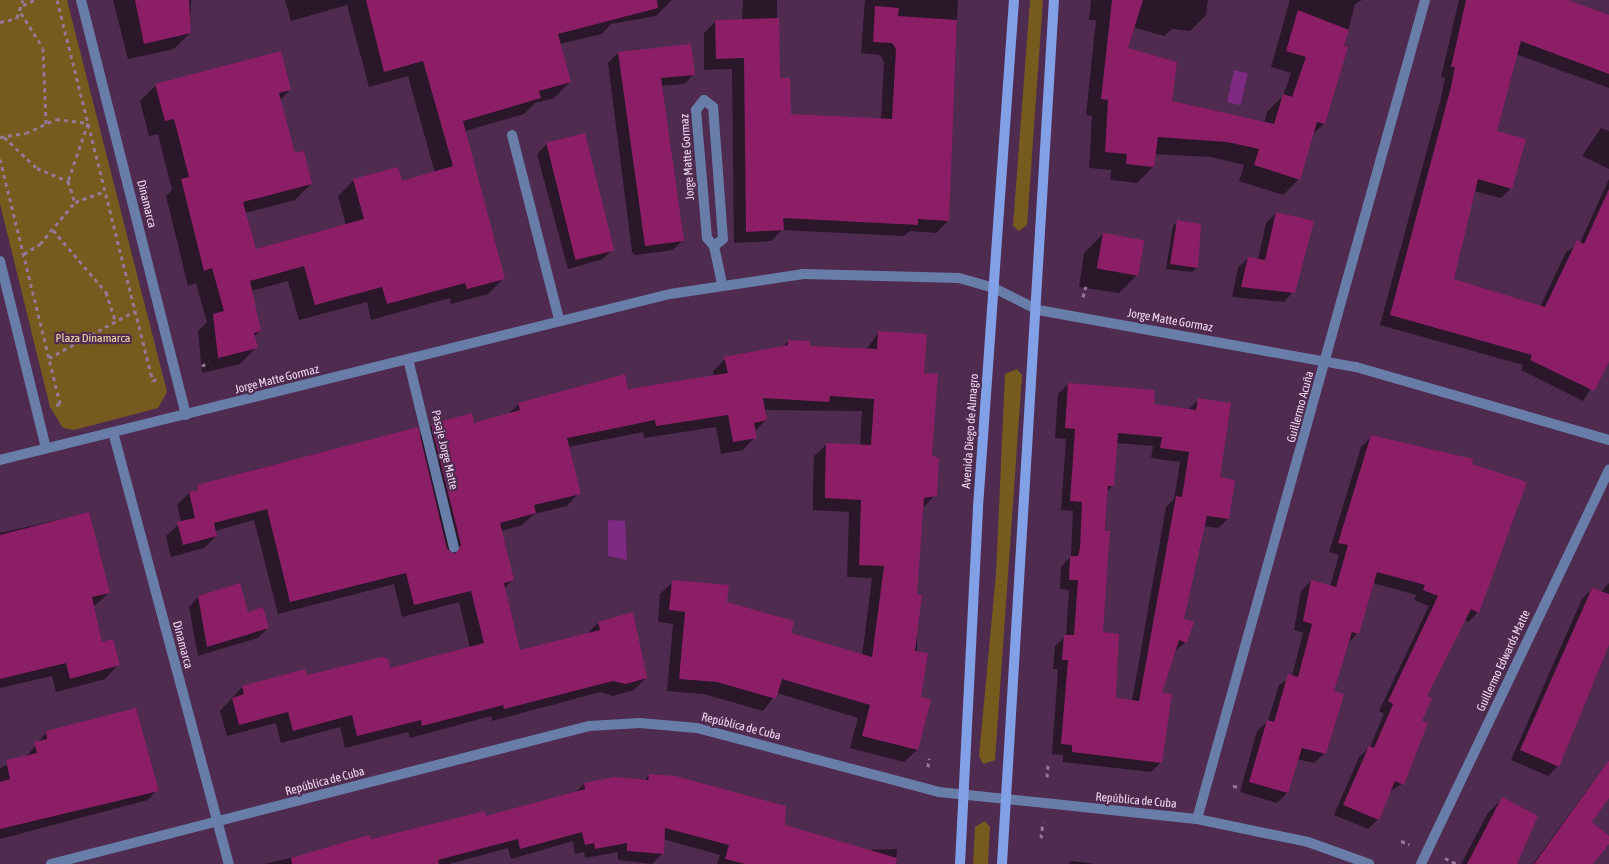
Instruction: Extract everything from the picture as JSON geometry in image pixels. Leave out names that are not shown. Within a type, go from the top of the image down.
[{"type":"street","name":"Dinamarca","points":[[81,0],[186,415]]},
{"type":"street","name":"Avenida Diego de Almagro","points":[[960,864],[966,795],[994,288],[1014,0]]},
{"type":"street","points":[[1002,864],[1008,801],[1038,310],[1054,0]]},
{"type":"street","name":"Guillermo Acuña","points":[[1197,818],[1326,361],[1425,0]]},
{"type":"street","name":"Jorge Matte Gormaz","points":[[714,246],[723,239],[713,107],[704,100],[696,110],[707,238],[714,246],[722,284]]},
{"type":"street","points":[[512,135],[559,320]]},
{"type":"street","points":[[0,261],[46,448]]},
{"type":"street","name":"Jorge Matte Gormaz","points":[[0,460],[408,360],[559,320],[722,284],[804,274],[959,278],[994,288],[1038,310],[1326,361],[1609,440]]},
{"type":"street","name":"Pasaje Jorge Matte","points":[[408,360],[454,547]]},
{"type":"street","name":"Dinamarca","points":[[113,432],[228,864]]},
{"type":"street","name":"Guillermo Edwards Matte","points":[[1421,864],[1609,469]]},
{"type":"street","name":"República de Cuba","points":[[52,864],[589,726],[640,723],[697,728],[966,795],[1008,801],[1197,818],[1308,842],[1369,864]]},
{"type":"path","points":[[0,22],[12,22],[21,13],[22,0]]},
{"type":"path","points":[[23,5],[35,0]]},
{"type":"path","points":[[57,0],[153,381]]},
{"type":"path","points":[[21,13],[42,48],[46,124]]},
{"type":"path","points":[[2,137],[70,119],[88,123]]},
{"type":"path","points":[[75,202],[68,181],[88,123]]},
{"type":"path","points":[[2,137],[37,168],[68,181]]},
{"type":"path","points":[[0,159],[60,404]]},
{"type":"path","points":[[24,254],[53,230],[75,202],[105,191]]},
{"type":"path","points":[[53,230],[106,292],[115,320]]},
{"type":"path","points":[[1084,297],[1086,286]]},
{"type":"path","points":[[49,358],[115,320],[135,311]]},
{"type":"path","points":[[202,366],[209,362]]},
{"type":"path","points":[[928,768],[929,758]]},
{"type":"path","points":[[1047,777],[1048,765]]},
{"type":"path","points":[[1233,786],[1239,787]]},
{"type":"path","points":[[1041,838],[1043,821]]},
{"type":"path","points":[[1401,841],[1412,845]]},
{"type":"path","points":[[1442,857],[1457,864]]},
{"type":"green space","name":"Plaza Dinamarca","points":[[0,0],[67,0],[167,392],[158,408],[74,430],[63,428],[50,407],[0,204]]},
{"type":"green space","points":[[1030,0],[1043,0],[1027,225],[1019,231],[1013,226]]},
{"type":"green space","points":[[1017,369],[1022,375],[995,760],[983,764],[979,756],[996,574],[1005,374]]},
{"type":"green space","points":[[985,821],[990,827],[988,864],[973,864],[975,827]]},
{"type":"shaded area","points":[[1234,70],[1248,73],[1241,105],[1227,102]]},
{"type":"shaded area","points":[[608,520],[625,521],[627,560],[608,556]]},
{"type":"building","points":[[135,0],[189,0],[191,33],[144,44]]},
{"type":"building","points":[[366,0],[657,0],[658,8],[558,34],[571,82],[539,91],[541,98],[463,121],[505,279],[467,289],[465,283],[387,304],[382,287],[315,305],[304,266],[250,281],[261,331],[254,333],[258,348],[218,358],[213,314],[224,311],[212,268],[204,271],[181,179],[189,177],[174,119],[165,121],[155,84],[281,51],[291,90],[279,93],[295,153],[304,151],[312,184],[243,202],[256,249],[364,219],[353,179],[398,167],[402,181],[453,166],[423,61],[384,72]]},
{"type":"building","points":[[1112,0],[1143,0],[1128,48],[1177,62],[1172,101],[1274,124],[1283,94],[1292,97],[1306,57],[1286,51],[1298,10],[1349,30],[1344,46],[1348,47],[1325,124],[1317,122],[1300,180],[1254,165],[1259,149],[1227,142],[1158,137],[1154,167],[1126,164],[1127,154],[1105,152],[1108,100],[1101,99]]},
{"type":"building","points":[[1466,0],[1568,0],[1609,15],[1609,74],[1521,41],[1497,131],[1526,139],[1512,189],[1478,179],[1454,279],[1545,307],[1577,240],[1584,244],[1609,189],[1609,362],[1594,391],[1530,360],[1532,355],[1390,315],[1451,87],[1455,67],[1451,67]]},
{"type":"building","points":[[875,6],[899,8],[898,16],[957,20],[949,221],[918,219],[918,225],[783,218],[784,230],[746,232],[744,58],[716,59],[715,20],[779,18],[780,78],[790,78],[791,114],[892,119],[896,49],[892,43],[873,42]]},
{"type":"building","points":[[691,44],[695,75],[661,78],[684,241],[645,246],[618,52]]},
{"type":"building","points":[[585,133],[614,250],[575,260],[546,143]]},
{"type":"building","points":[[1276,212],[1314,221],[1295,293],[1241,287],[1248,257],[1265,260]]},
{"type":"building","points":[[1177,220],[1201,224],[1198,268],[1170,264]]},
{"type":"building","points":[[1103,233],[1144,240],[1138,276],[1097,268]]},
{"type":"building","points":[[878,331],[927,334],[924,373],[938,374],[932,455],[939,459],[937,496],[924,498],[917,595],[922,595],[915,651],[928,653],[921,697],[931,700],[918,750],[862,736],[870,705],[782,679],[776,699],[717,682],[679,679],[685,612],[669,610],[672,580],[729,585],[727,602],[794,621],[791,633],[872,657],[884,566],[859,565],[861,500],[825,498],[825,478],[826,443],[871,445],[874,399],[830,396],[829,402],[763,398],[767,420],[754,423],[757,438],[733,442],[728,415],[656,426],[655,420],[567,438],[581,494],[534,505],[536,513],[500,523],[514,580],[504,583],[520,650],[600,630],[598,622],[633,612],[647,678],[626,684],[613,681],[504,709],[503,705],[422,726],[421,720],[357,736],[352,715],[293,731],[288,712],[239,725],[232,698],[244,694],[242,686],[305,669],[307,675],[382,657],[388,659],[390,668],[484,643],[471,591],[414,605],[406,573],[290,602],[267,509],[214,523],[217,536],[183,545],[177,522],[195,518],[189,492],[198,490],[197,485],[418,427],[447,549],[455,554],[461,545],[431,424],[472,413],[474,423],[520,410],[518,403],[625,374],[628,389],[728,373],[724,357],[788,345],[788,340],[810,341],[810,346],[877,349]]},
{"type":"building","points":[[1068,383],[1155,390],[1154,404],[1196,410],[1198,398],[1231,403],[1220,477],[1235,480],[1229,519],[1207,516],[1184,619],[1194,622],[1187,643],[1179,640],[1162,693],[1172,694],[1162,763],[1072,752],[1072,745],[1061,744],[1068,660],[1062,660],[1064,635],[1074,635],[1078,580],[1069,580],[1070,556],[1078,556],[1080,548],[1082,502],[1070,501],[1075,429],[1065,428]],"holes":[[[1118,433],[1162,437],[1160,448],[1189,452],[1182,497],[1176,496],[1139,701],[1116,698],[1119,634],[1103,632],[1110,531],[1105,531],[1108,486],[1114,486]]]},
{"type":"building","points":[[1371,435],[1473,459],[1472,464],[1527,482],[1479,613],[1471,609],[1427,696],[1432,698],[1422,721],[1428,723],[1404,785],[1395,781],[1379,820],[1343,805],[1369,746],[1374,748],[1393,704],[1388,701],[1438,596],[1423,590],[1425,585],[1377,572],[1359,634],[1352,632],[1334,691],[1344,694],[1326,754],[1302,748],[1288,793],[1249,782],[1267,720],[1274,722],[1288,674],[1298,677],[1312,624],[1303,621],[1311,580],[1336,587],[1348,545],[1338,543]]},
{"type":"building","points":[[89,512],[110,593],[92,597],[102,642],[113,639],[120,665],[70,679],[66,663],[0,679],[0,535]]},
{"type":"building","points":[[240,583],[248,612],[263,607],[269,628],[207,647],[198,596]]},
{"type":"building","points":[[1592,588],[1609,594],[1609,645],[1559,767],[1520,750]]},
{"type":"building","points":[[136,708],[159,791],[0,829],[0,782],[10,779],[6,760],[37,753],[34,742],[47,739],[46,731]]},
{"type":"building","points":[[1609,760],[1609,798],[1592,822],[1609,836],[1609,844],[1593,864],[1534,864]]},
{"type":"building","points":[[649,774],[675,776],[786,806],[785,825],[897,858],[896,864],[745,864],[725,859],[729,845],[665,828],[664,854],[627,851],[627,843],[595,849],[594,843],[585,845],[582,832],[520,849],[518,839],[438,860],[439,864],[292,864],[291,858],[369,835],[371,839],[485,811],[486,816],[585,789],[584,783],[615,777],[648,780]]},
{"type":"building","points":[[1502,797],[1538,816],[1517,864],[1467,864]]}]
